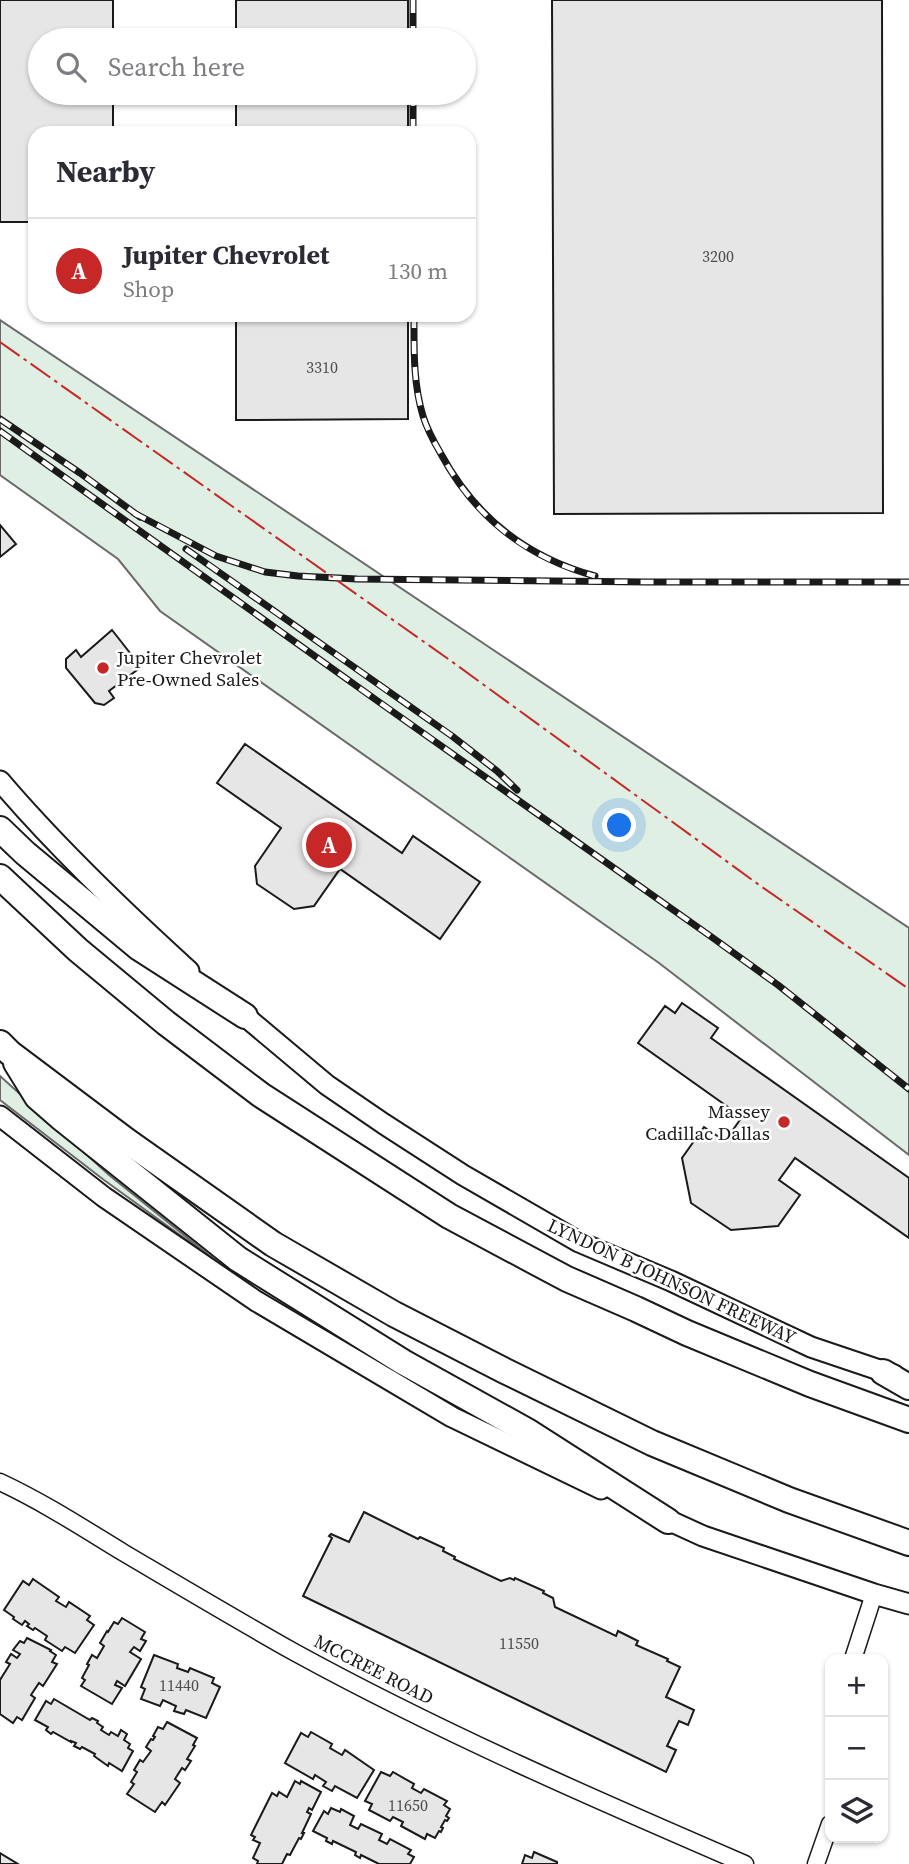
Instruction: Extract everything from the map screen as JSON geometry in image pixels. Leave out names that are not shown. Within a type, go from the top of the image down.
[{"type":"highway","points":[[0,829],[139,948],[245,1016]]},
{"type":"highway","name":"LYNDON B JOHNSON FREEWAY","points":[[0,877],[78,950],[166,1023],[250,1087],[449,1216],[567,1279],[698,1338],[810,1384],[909,1420]]},
{"type":"highway","points":[[5,1048],[44,1104],[238,1259],[403,1362],[529,1432],[668,1521]]},
{"type":"highway","points":[[5,1048],[127,1141],[273,1244],[394,1314],[652,1443],[789,1500],[909,1543]]},
{"type":"highway","points":[[883,1372],[909,1387]]},
{"type":"main road","name":"LYNDON B JOHNSON FREEWAY","points":[[0,781],[109,895],[187,970],[327,1085],[384,1124],[463,1175],[579,1242],[811,1346],[883,1372],[909,1378]]},
{"type":"main road","points":[[0,1116],[104,1197],[256,1301],[452,1417],[703,1536],[909,1604]]},
{"type":"street","name":"MCCREE ROAD","points":[[0,1482],[39,1501],[291,1650],[388,1701],[552,1780],[745,1864]]},
{"type":"street","points":[[855,1654],[874,1594]]},
{"type":"street","points":[[816,1864],[825,1838]]},
{"type":"green space","points":[[0,320],[909,928],[909,1155],[659,963],[160,611],[118,559],[0,475]]},
{"type":"green space","points":[[0,1076],[109,1175],[220,1264],[0,1100]]},
{"type":"building","points":[[0,0],[113,0],[113,28],[28,28],[28,105],[113,105],[113,126],[28,126],[28,222],[0,222]]},
{"type":"building","points":[[236,0],[408,0],[408,28],[236,28]]},
{"type":"building","points":[[552,0],[882,0],[883,513],[554,514]]},
{"type":"building","points":[[236,105],[408,105],[408,126],[236,126]]},
{"type":"building","points":[[236,322],[408,322],[408,419],[236,420]]},
{"type":"building","points":[[0,525],[16,544],[0,557]]},
{"type":"building","name":"Jupiter Chevrolet Pre-Owned Sales","points":[[112,630],[141,667],[109,691],[114,698],[104,705],[95,703],[66,668],[66,659],[76,650],[81,657]]},
{"type":"building","points":[[245,744],[402,853],[413,836],[480,882],[440,939],[340,869],[314,906],[294,909],[257,884],[255,866],[281,828],[217,783]]},
{"type":"building","name":"Massey Cadillac Dallas","points":[[682,1003],[718,1028],[711,1038],[909,1178],[909,1238],[795,1158],[779,1180],[800,1195],[778,1226],[731,1230],[691,1203],[682,1158],[704,1127],[725,1141],[742,1117],[638,1043],[665,1006],[675,1013]]},
{"type":"building","points":[[364,1512],[418,1539],[420,1537],[444,1548],[443,1551],[455,1557],[454,1559],[501,1581],[515,1578],[544,1591],[543,1593],[553,1598],[555,1607],[616,1636],[618,1631],[638,1641],[636,1645],[680,1667],[666,1697],[694,1710],[688,1725],[679,1721],[667,1746],[676,1750],[666,1772],[303,1596],[332,1538],[329,1536],[331,1534],[349,1542]]},
{"type":"building","points":[[33,1579],[59,1597],[56,1601],[66,1607],[69,1602],[90,1616],[87,1620],[94,1625],[75,1653],[65,1647],[62,1651],[45,1640],[47,1636],[27,1626],[29,1624],[25,1621],[22,1625],[4,1610],[23,1581],[29,1585]]},
{"type":"building","points":[[122,1618],[145,1632],[141,1639],[146,1641],[140,1651],[134,1647],[130,1652],[141,1659],[125,1686],[117,1681],[115,1685],[122,1688],[112,1704],[81,1686],[92,1655],[97,1658],[104,1646],[100,1643],[107,1631],[114,1622],[118,1624]]},
{"type":"building","points":[[27,1638],[51,1650],[56,1655],[52,1662],[57,1664],[43,1686],[39,1683],[31,1695],[35,1698],[22,1720],[17,1717],[13,1723],[0,1714],[0,1680],[10,1664],[6,1662],[11,1654],[17,1658],[20,1654],[13,1650],[20,1641],[24,1643]]},
{"type":"building","points":[[154,1655],[178,1664],[177,1668],[188,1672],[190,1668],[214,1678],[212,1683],[220,1687],[206,1718],[186,1710],[184,1714],[174,1711],[176,1706],[163,1700],[160,1706],[141,1699],[145,1689],[141,1687]]},
{"type":"building","points":[[54,1699],[90,1720],[92,1718],[98,1721],[103,1727],[101,1730],[109,1735],[111,1732],[118,1736],[121,1730],[127,1734],[124,1740],[130,1744],[128,1748],[133,1751],[122,1771],[109,1763],[108,1766],[82,1747],[80,1749],[74,1746],[76,1743],[53,1732],[51,1734],[46,1730],[48,1727],[35,1720],[46,1701],[51,1704]]},
{"type":"building","points":[[167,1722],[197,1738],[187,1759],[191,1761],[175,1779],[180,1783],[165,1805],[162,1802],[155,1812],[127,1794],[134,1784],[131,1782],[137,1772],[134,1770],[140,1760],[143,1762],[151,1751],[146,1747],[155,1737],[153,1736],[158,1727],[163,1729]]},
{"type":"building","points":[[311,1732],[332,1744],[330,1748],[342,1755],[345,1750],[374,1770],[357,1798],[335,1786],[332,1791],[323,1786],[326,1782],[315,1775],[313,1779],[285,1763],[301,1733],[308,1737]]},
{"type":"building","points":[[381,1772],[390,1776],[393,1772],[414,1784],[412,1788],[421,1793],[424,1789],[447,1801],[444,1805],[450,1809],[446,1816],[449,1818],[445,1820],[441,1832],[439,1831],[435,1838],[427,1834],[425,1839],[401,1826],[403,1822],[393,1817],[390,1821],[369,1810],[372,1804],[365,1801]]},
{"type":"building","points":[[295,1781],[300,1784],[301,1781],[321,1792],[312,1810],[309,1808],[307,1812],[311,1814],[304,1833],[282,1864],[257,1864],[258,1861],[253,1858],[260,1843],[253,1840],[255,1837],[251,1835],[272,1793],[277,1796],[279,1792],[287,1797]]},
{"type":"building","points":[[331,1808],[340,1812],[341,1809],[354,1816],[350,1825],[358,1829],[361,1824],[382,1834],[379,1840],[387,1844],[390,1839],[411,1850],[408,1854],[414,1857],[410,1864],[379,1864],[361,1855],[360,1858],[355,1855],[356,1852],[333,1841],[332,1844],[326,1841],[327,1838],[313,1831],[324,1811],[328,1814]]},
{"type":"building","points":[[534,1852],[557,1864],[522,1864],[525,1855],[532,1858]]},
{"type":"building","points":[[0,1853],[18,1864],[0,1864]]},
{"type":"railway","points":[[413,0],[413,28]]},
{"type":"railway","points":[[413,105],[413,126]]},
{"type":"railway","points":[[414,322],[415,366],[420,404],[431,435],[455,477],[486,515],[504,532],[546,558],[595,576]]},
{"type":"railway","points":[[0,419],[140,517]]},
{"type":"railway","points":[[0,431],[778,985],[909,1089]]},
{"type":"railway","points":[[134,513],[216,556],[265,572],[298,576],[647,582],[909,582]]},
{"type":"railway","points":[[186,549],[452,736],[517,790]]},
{"type":"power","points":[[0,342],[451,661],[762,887],[909,989]]},
{"type":"place","name":"Jupiter Chevrolet Pre-Owned Sales","points":[[103,668]]},
{"type":"place","name":"Jupiter Chevrolet","points":[[329,845]]},
{"type":"place","name":"Massey Cadillac Dallas","points":[[784,1122]]}]
